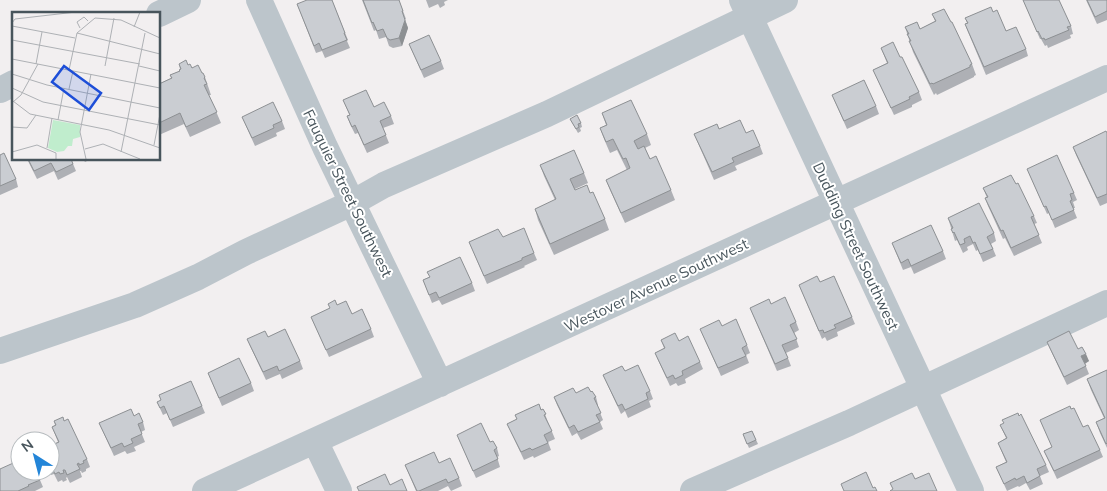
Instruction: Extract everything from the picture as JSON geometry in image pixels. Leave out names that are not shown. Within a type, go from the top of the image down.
[{"type":"street","points":[[146,0],[152,12]]},
{"type":"street","points":[[160,14],[188,0]]},
{"type":"street","name":"Fauquier Street Southwest","points":[[260,0],[325,147],[440,384]]},
{"type":"street","points":[[0,351],[135,305],[198,277],[246,252],[352,204],[384,185],[547,114],[746,8],[785,0]]},
{"type":"street","name":"Dudding Street Southwest","points":[[746,8],[971,491]]},
{"type":"street","name":"Westover Avenue Southwest","points":[[205,491],[1107,78]]},
{"type":"street","points":[[0,90],[12,84]]},
{"type":"street","points":[[693,491],[848,423],[1107,303]]},
{"type":"street","points":[[316,440],[339,491]]},
{"type":"building","points":[[307,0],[332,0],[347,40],[322,50],[319,43],[314,46],[297,4]]},
{"type":"building","points":[[363,0],[399,0],[405,20],[399,38],[390,40],[383,29],[377,31]]},
{"type":"building","points":[[1023,0],[1059,0],[1071,26],[1067,27],[1069,30],[1045,40],[1044,38],[1042,39]]},
{"type":"building","points":[[1087,0],[1107,0],[1107,11],[1095,17]]},
{"type":"building","points":[[991,7],[993,12],[997,10],[1006,31],[1016,27],[1026,49],[984,67],[965,24],[968,23],[965,18]]},
{"type":"building","points":[[944,9],[972,64],[970,67],[930,84],[909,41],[911,41],[905,27],[917,22],[920,29],[936,21],[932,14]]},
{"type":"building","points":[[429,35],[441,61],[421,70],[409,44]]},
{"type":"building","points":[[893,42],[919,92],[909,97],[910,99],[891,108],[873,70],[888,63],[881,48]]},
{"type":"building","points":[[186,60],[192,68],[198,65],[205,77],[207,84],[204,85],[217,112],[186,127],[180,113],[160,123],[160,84],[172,78],[170,75],[180,71],[179,64]]},
{"type":"building","points":[[864,80],[876,106],[844,121],[832,95]]},
{"type":"building","points":[[366,90],[374,107],[384,102],[391,116],[380,121],[386,135],[364,145],[355,125],[352,127],[347,116],[350,115],[343,100]]},
{"type":"building","points":[[631,100],[647,134],[634,141],[638,149],[644,146],[650,159],[656,156],[671,190],[621,213],[606,180],[630,168],[626,158],[623,159],[613,139],[606,142],[600,128],[607,125],[602,113]]},
{"type":"building","points":[[273,102],[282,121],[273,125],[274,128],[252,138],[242,117]]},
{"type":"building","points":[[577,115],[581,123],[578,124],[579,127],[576,129],[570,119]]},
{"type":"building","points":[[740,120],[746,133],[753,130],[760,146],[732,158],[734,162],[712,172],[694,134],[717,124],[719,129]]},
{"type":"building","points":[[1106,131],[1107,194],[1097,198],[1073,147]]},
{"type":"building","points":[[574,150],[584,173],[570,179],[575,190],[587,185],[590,193],[593,192],[605,219],[550,244],[535,209],[556,199],[540,165]]},
{"type":"building","points":[[4,153],[16,179],[0,186],[0,155]]},
{"type":"building","points":[[1057,155],[1074,193],[1070,194],[1072,200],[1070,201],[1074,210],[1052,220],[1027,169]]},
{"type":"building","points":[[28,160],[71,160],[73,164],[56,172],[51,163],[34,171]]},
{"type":"building","points":[[1011,175],[1016,184],[1018,183],[1034,216],[1031,217],[1039,235],[1011,248],[985,198],[988,197],[983,188]]},
{"type":"building","points":[[979,203],[994,233],[987,237],[993,249],[980,254],[970,236],[964,239],[965,243],[960,245],[951,229],[953,228],[948,218]]},
{"type":"building","points":[[931,225],[943,251],[911,266],[908,259],[901,263],[892,243]]},
{"type":"building","points":[[524,228],[534,253],[484,276],[469,242],[498,229],[503,237]]},
{"type":"building","points":[[460,257],[472,283],[439,298],[436,292],[429,295],[423,280],[430,277],[427,272]]},
{"type":"building","points":[[817,276],[820,282],[834,276],[852,317],[834,325],[836,328],[824,333],[823,330],[819,331],[799,285]]},
{"type":"building","points":[[785,297],[796,322],[790,325],[797,339],[782,345],[788,358],[775,364],[750,308],[769,299],[771,304]]},
{"type":"building","points":[[335,300],[337,305],[346,301],[352,314],[362,309],[371,329],[326,350],[311,317],[330,308],[328,304]]},
{"type":"building","points":[[736,319],[747,345],[742,348],[746,356],[718,368],[700,329],[719,320],[722,326]]},
{"type":"building","points":[[285,329],[300,361],[279,371],[277,366],[263,372],[247,339],[265,331],[268,337]]},
{"type":"building","points":[[1069,331],[1078,349],[1082,347],[1086,354],[1081,356],[1086,366],[1064,377],[1047,342]]},
{"type":"building","points":[[675,333],[679,341],[688,336],[700,362],[682,371],[683,375],[675,379],[673,375],[667,378],[655,353],[665,348],[661,340]]},
{"type":"building","points":[[239,358],[251,383],[219,398],[208,373]]},
{"type":"building","points":[[638,365],[650,391],[646,393],[648,399],[625,410],[622,404],[618,406],[603,375],[622,366],[625,371]]},
{"type":"building","points":[[1107,370],[1106,444],[1096,422],[1105,418],[1087,379]]},
{"type":"building","points":[[191,381],[202,406],[170,420],[164,406],[160,408],[157,402],[161,400],[159,395]]},
{"type":"building","points":[[588,387],[596,397],[594,398],[601,413],[596,415],[600,422],[578,432],[574,425],[569,428],[554,397],[573,388],[576,393]]},
{"type":"building","points":[[539,404],[541,410],[543,409],[546,414],[544,415],[552,431],[544,435],[548,443],[532,450],[530,448],[521,452],[507,424],[517,419],[515,415]]},
{"type":"building","points":[[1070,406],[1071,409],[1074,408],[1083,427],[1088,425],[1100,450],[1054,471],[1044,451],[1052,447],[1040,420]]},
{"type":"building","points":[[131,409],[134,416],[139,413],[143,422],[138,424],[142,434],[131,439],[133,443],[124,447],[122,443],[111,448],[99,423]]},
{"type":"building","points":[[1018,413],[1019,416],[1021,414],[1046,465],[1037,469],[1040,476],[1027,483],[1024,476],[1004,484],[996,467],[1007,462],[998,443],[1007,438],[1000,425],[1004,423],[1002,420]]},
{"type":"building","points":[[63,417],[64,421],[68,419],[87,459],[83,461],[84,463],[77,464],[80,469],[67,475],[65,470],[63,470],[64,473],[60,474],[60,431],[54,431],[52,427],[56,425],[54,421]]},
{"type":"building","points":[[481,423],[490,442],[493,441],[497,448],[494,450],[498,459],[473,471],[457,435]]},
{"type":"building","points":[[752,431],[756,440],[747,444],[743,434]]},
{"type":"building","points":[[434,452],[439,463],[450,458],[459,478],[448,483],[446,479],[417,491],[405,465]]},
{"type":"building","points":[[10,464],[10,481],[38,481],[18,491],[0,491],[0,469]]},
{"type":"building","points":[[866,472],[873,488],[875,487],[877,491],[844,491],[841,484]]},
{"type":"building","points":[[912,473],[915,479],[929,473],[937,491],[890,491],[893,489],[890,483]]},
{"type":"building","points":[[385,474],[390,485],[402,479],[407,491],[359,491],[357,487]]}]
